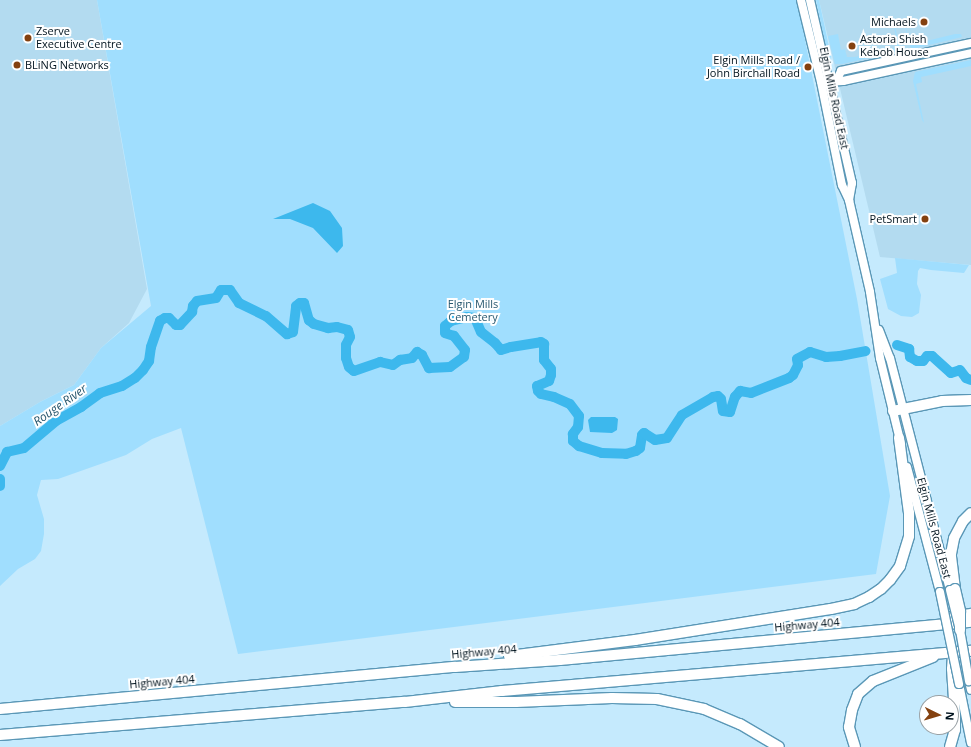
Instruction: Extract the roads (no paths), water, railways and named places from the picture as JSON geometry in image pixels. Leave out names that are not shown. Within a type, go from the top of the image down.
[{"type":"highway","points":[[893,411],[942,401],[971,400]]},
{"type":"highway","points":[[455,667],[466,661],[635,640],[831,609],[854,604],[869,597],[881,589],[890,580],[900,566],[906,551],[909,536],[909,513],[899,438]]},
{"type":"highway","points":[[960,630],[960,611],[952,590],[951,554],[954,538],[963,521],[971,513]]},
{"type":"highway","points":[[935,625],[948,618],[971,614]]},
{"type":"highway","name":"Highway 404","points":[[0,709],[455,667],[560,660],[971,622]]},
{"type":"highway","points":[[0,735],[405,702],[502,691],[971,651]]},
{"type":"highway","points":[[950,747],[955,730],[956,684],[952,669],[953,653]]},
{"type":"highway","points":[[856,747],[849,727],[852,710],[858,694],[873,681],[886,674],[913,666],[939,654]]},
{"type":"highway","points":[[405,702],[657,699],[704,709],[740,724],[779,747]]},
{"type":"main road","name":"Elgin Mills Road East","points":[[801,0],[829,81]]},
{"type":"main road","name":"Elgin Mills Road East","points":[[810,0],[829,81],[842,185],[849,200],[876,320],[880,358],[899,438],[940,592],[953,653]]},
{"type":"main road","points":[[829,81],[841,71],[971,42]]},
{"type":"main road","points":[[829,81],[843,81],[971,53]]},
{"type":"main road","name":"Elgin Mills Road East","points":[[876,320],[890,358],[952,590]]},
{"type":"main road","points":[[960,630],[971,690]]},
{"type":"main road","points":[[956,684],[971,742]]},
{"type":"waterway","name":"Rouge River","points":[[0,466],[7,452],[24,448],[56,421],[81,407],[100,393],[122,386],[135,378],[149,361],[151,347],[160,321],[165,318],[169,318],[176,325],[180,325],[192,312],[193,306],[197,301],[216,298],[221,290],[230,290],[239,303],[266,316],[287,334],[293,332],[296,306],[300,303],[304,303],[309,320],[314,324],[328,328],[337,327],[348,330],[350,337],[346,345],[346,358],[349,367],[354,371],[380,362],[393,365],[400,360],[412,358],[417,352],[422,355],[429,368],[450,367],[464,357],[465,350],[454,336],[445,333],[445,326],[451,321],[467,317],[475,318],[481,332],[501,350],[541,342],[544,344],[544,360],[551,369],[551,375],[549,381],[537,386],[538,391],[541,394],[554,397],[570,404],[579,416],[578,427],[573,434],[573,441],[579,446],[602,453],[626,454],[636,451],[640,448],[642,435],[644,433],[655,440],[667,438],[682,415],[713,397],[718,396],[721,399],[723,411],[730,412],[735,397],[740,391],[751,393],[789,378],[793,375],[798,365],[797,359],[810,352],[826,357],[866,351]]},
{"type":"waterway","name":"Rouge River","points":[[897,345],[909,349],[910,357],[917,361],[923,361],[927,356],[932,356],[951,373],[960,370],[966,378],[971,380]]},
{"type":"waterway","name":"Rouge River","points":[[0,479],[0,486]]},
{"type":"place","name":"Michaels","points":[[924,22]]},
{"type":"place","name":"Zserve Executive Centre","points":[[28,38]]},
{"type":"place","name":"Astoria Shish Kebob House","points":[[852,46]]},
{"type":"place","name":"BLiNG Networks","points":[[17,65]]},
{"type":"place","name":"Elgin Mills Road / John Birchall Road","points":[[808,67]]},
{"type":"place","name":"PetSmart","points":[[925,219]]},
{"type":"park label","name":"Elgin Mills Cemetery","points":[[473,311]]}]
